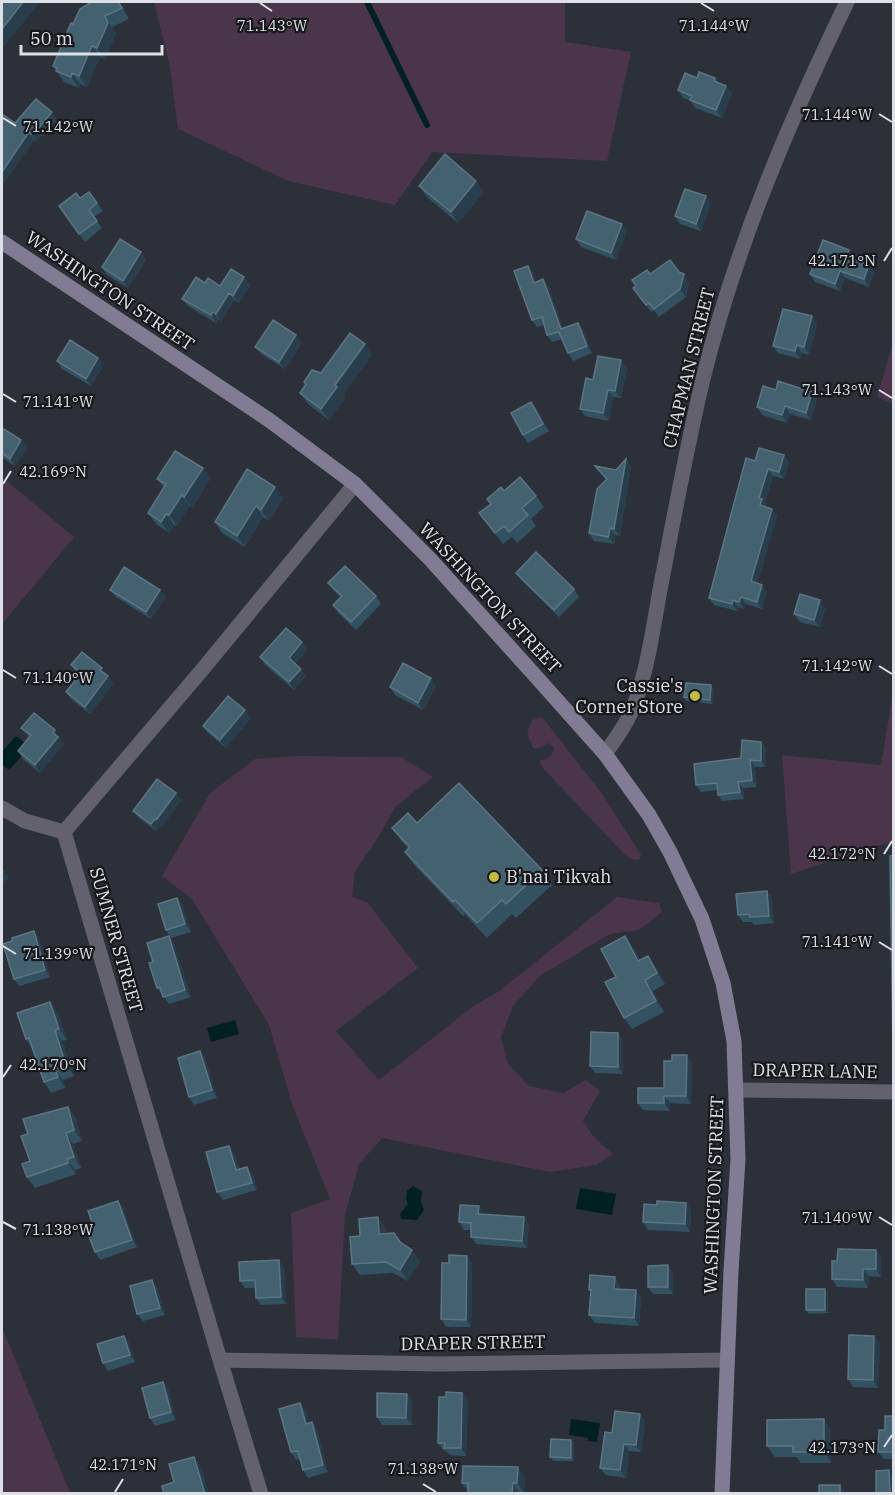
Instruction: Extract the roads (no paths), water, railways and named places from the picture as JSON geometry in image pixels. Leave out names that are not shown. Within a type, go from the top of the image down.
[{"type":"main road","name":"WASHINGTON STREET","points":[[2,242],[90,303],[269,420],[355,484],[430,559],[605,754],[649,815],[670,852],[702,919],[723,983],[734,1041],[738,1159],[722,1494]]},
{"type":"street","name":"CHAPMAN STREET","points":[[605,754],[619,734],[634,705],[648,658],[691,436],[720,315],[779,156],[815,69],[847,2]]},
{"type":"street","points":[[2,808],[25,821],[64,832],[202,670],[355,484]]},
{"type":"street","name":"SUMNER STREET","points":[[64,832],[261,1494]]},
{"type":"street","name":"DRAPER LANE","points":[[737,1090],[894,1092]]},
{"type":"street","name":"DRAPER STREET","points":[[220,1360],[439,1364],[728,1360]]},
{"type":"waterway","points":[[367,2],[427,125]]},
{"type":"place","name":"Cassie's Corner Store","points":[[695,696]]},
{"type":"place","name":"B'nai Tikvah","points":[[494,877]]}]
